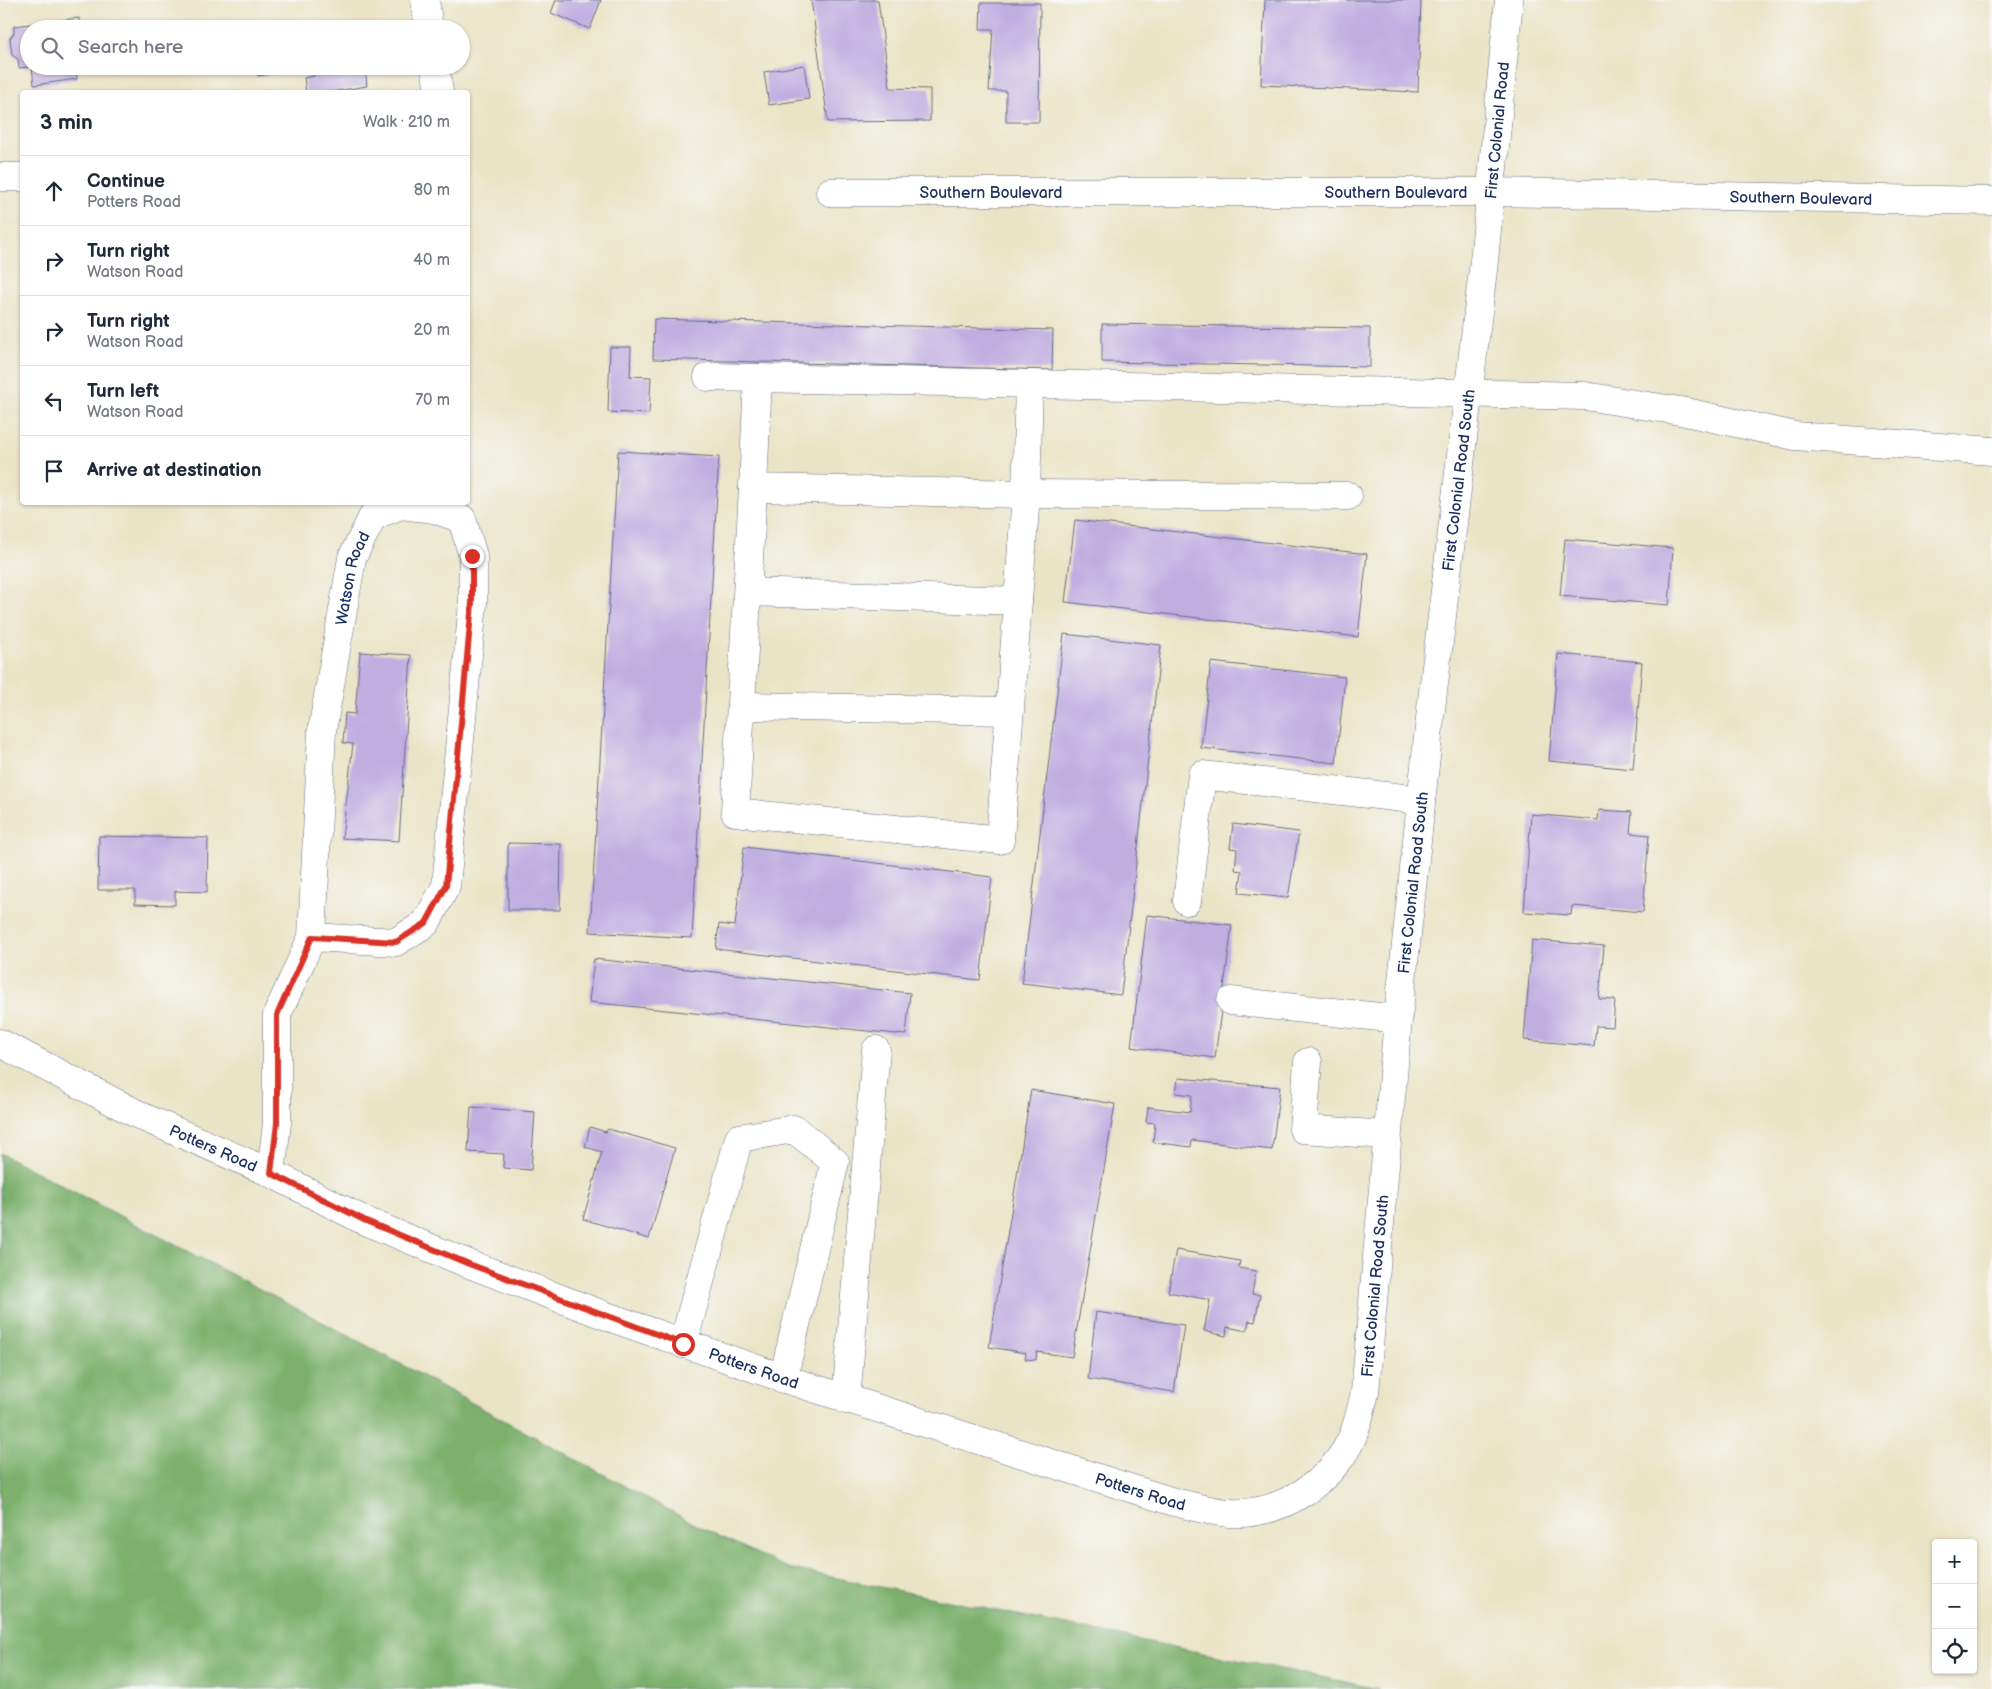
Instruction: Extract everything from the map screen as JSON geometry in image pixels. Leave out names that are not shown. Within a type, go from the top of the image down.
[{"type":"street","points":[[425,0],[428,20]]},
{"type":"street","name":"First Colonial Road","points":[[1484,260],[1510,0]]},
{"type":"street","points":[[436,75],[439,90]]},
{"type":"street","points":[[0,177],[20,177]]},
{"type":"street","name":"Southern Boulevard","points":[[830,192],[1490,192],[1992,201]]},
{"type":"street","name":"First Colonial Road South","points":[[1310,1488],[1328,1472],[1342,1454],[1354,1433],[1366,1392],[1386,1135],[1398,1019],[1421,800],[1484,260]]},
{"type":"street","points":[[708,378],[1586,396],[1686,412],[1795,436],[1992,451]]},
{"type":"street","points":[[758,378],[754,488],[735,812],[1000,840],[1026,494],[1028,384]]},
{"type":"street","points":[[754,488],[1026,494],[1348,496]]},
{"type":"street","name":"Watson Road","points":[[271,1173],[277,1123],[277,1015],[312,937],[322,731],[352,558],[373,516],[401,505],[434,509],[462,519],[472,556],[472,603],[446,886],[426,923],[396,942],[312,937]]},
{"type":"street","points":[[748,592],[1018,601]]},
{"type":"street","points":[[741,706],[1010,711]]},
{"type":"street","points":[[1187,901],[1202,775],[1421,800]]},
{"type":"street","points":[[1231,1001],[1398,1019]]},
{"type":"street","name":"Potters Road","points":[[0,1043],[143,1117],[271,1173],[366,1221],[469,1264],[683,1344],[783,1379],[1174,1502],[1205,1510],[1232,1513],[1259,1510],[1286,1502],[1310,1488]]},
{"type":"street","points":[[846,1400],[876,1050]]},
{"type":"street","points":[[1308,1062],[1303,1128],[1386,1135]]},
{"type":"street","points":[[683,1344],[739,1138],[794,1128],[835,1162],[783,1379]]},
{"type":"green space","points":[[0,1153],[349,1336],[704,1529],[788,1568],[1379,1689],[0,1689]]},
{"type":"building","points":[[556,0],[601,0],[590,29],[551,13]]},
{"type":"building","points":[[811,0],[878,0],[890,88],[930,89],[930,121],[828,122]]},
{"type":"building","points":[[1265,0],[1421,0],[1418,92],[1261,85]]},
{"type":"building","points":[[981,3],[1040,3],[1039,122],[1006,122],[1006,91],[989,91],[993,29],[980,29]]},
{"type":"building","points":[[79,18],[79,20],[63,20]]},
{"type":"building","points":[[20,25],[20,68],[18,59],[12,55],[10,38],[14,33],[14,26]]},
{"type":"building","points":[[804,65],[809,99],[769,105],[764,72]]},
{"type":"building","points":[[33,75],[77,75],[77,79],[34,85]]},
{"type":"building","points":[[366,75],[367,86],[343,90],[306,90],[304,78],[314,76]]},
{"type":"building","points":[[654,319],[1053,330],[1052,370],[653,359]]},
{"type":"building","points":[[1102,324],[1370,328],[1370,367],[1102,362]]},
{"type":"building","points":[[610,347],[631,347],[630,376],[651,377],[649,414],[608,412]]},
{"type":"building","points":[[618,451],[719,457],[692,938],[590,932]]},
{"type":"building","points":[[1075,520],[1367,554],[1358,637],[1065,602]]},
{"type":"building","points":[[1565,539],[1673,548],[1669,605],[1560,596]]},
{"type":"building","points":[[1064,634],[1161,645],[1121,995],[1022,983]]},
{"type":"building","points":[[360,652],[411,655],[399,841],[342,838],[353,744],[343,743],[345,713],[355,714]]},
{"type":"building","points":[[1558,654],[1642,662],[1633,769],[1549,761]]},
{"type":"building","points":[[1211,662],[1345,677],[1336,763],[1201,748]]},
{"type":"building","points":[[1599,810],[1632,812],[1630,833],[1649,835],[1643,912],[1572,906],[1571,915],[1524,912],[1531,814],[1598,820]]},
{"type":"building","points":[[1233,824],[1299,832],[1288,898],[1239,893],[1242,871],[1235,870],[1237,849],[1230,848]]},
{"type":"building","points":[[99,836],[208,838],[207,892],[175,891],[175,905],[135,904],[135,890],[98,890]]},
{"type":"building","points":[[508,843],[561,844],[560,910],[508,910]]},
{"type":"building","points":[[744,847],[992,877],[980,980],[716,949],[719,924],[735,926]]},
{"type":"building","points":[[1147,915],[1232,925],[1215,1058],[1131,1047]]},
{"type":"building","points":[[1532,940],[1604,946],[1599,999],[1615,1000],[1613,1027],[1596,1026],[1594,1046],[1524,1040]]},
{"type":"building","points":[[594,959],[910,993],[906,1035],[589,1002]]},
{"type":"building","points":[[1178,1078],[1280,1087],[1272,1150],[1192,1140],[1191,1147],[1153,1142],[1155,1123],[1146,1122],[1148,1107],[1190,1112],[1192,1095],[1176,1093]]},
{"type":"building","points":[[1031,1090],[1115,1104],[1072,1357],[1037,1352],[1036,1360],[1025,1359],[1026,1353],[989,1347]]},
{"type":"building","points":[[471,1107],[535,1112],[531,1170],[503,1168],[504,1154],[468,1152]]},
{"type":"building","points":[[590,1127],[606,1132],[608,1129],[675,1148],[649,1239],[583,1219],[602,1152],[585,1147]]},
{"type":"building","points":[[1176,1250],[1240,1261],[1239,1268],[1256,1271],[1252,1294],[1260,1295],[1255,1322],[1249,1321],[1247,1331],[1227,1327],[1226,1336],[1204,1331],[1210,1300],[1168,1292]]},
{"type":"building","points":[[1096,1312],[1184,1325],[1174,1392],[1088,1379]]},
{"type":"route","points":[[472,556],[472,603],[446,886],[426,923],[396,942],[312,937],[277,1015],[277,1123],[271,1173],[366,1221],[469,1264],[609,1318],[683,1344]]}]
